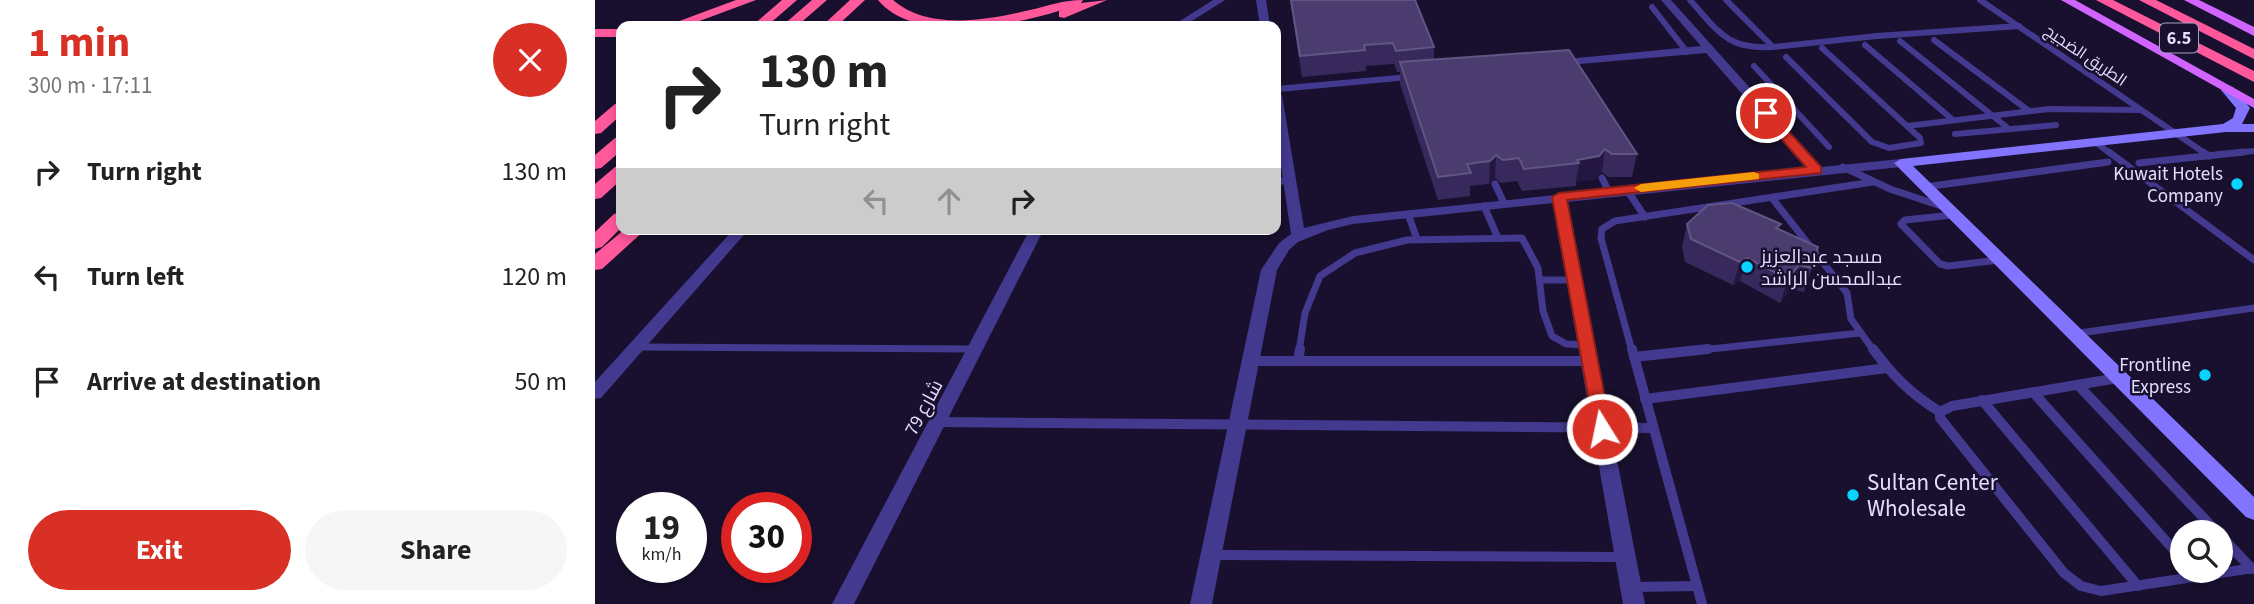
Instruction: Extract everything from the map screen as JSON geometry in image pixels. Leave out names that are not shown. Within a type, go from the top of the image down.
[{"type":"highway","points":[[688,21],[749,0]]},
{"type":"highway","points":[[728,21],[754,0]]},
{"type":"highway","points":[[765,21],[790,0]]},
{"type":"highway","points":[[795,21],[820,0]]},
{"type":"highway","points":[[835,21],[858,0]]},
{"type":"highway","points":[[885,0],[894,12],[912,18],[941,21]]},
{"type":"highway","points":[[993,21],[1031,16],[1076,0]]},
{"type":"highway","points":[[1046,21],[1100,0]]},
{"type":"highway","name":"6.5","points":[[2103,0],[2254,77]]},
{"type":"highway","name":"6.5","points":[[2146,0],[2254,55]]},
{"type":"highway","points":[[595,33],[616,33]]},
{"type":"highway","points":[[595,129],[616,111]]},
{"type":"highway","points":[[595,164],[616,146]]},
{"type":"highway","points":[[595,194],[616,176]]},
{"type":"highway","points":[[595,243],[616,223]]},
{"type":"highway","points":[[595,264],[631,235]]},
{"type":"main road","points":[[2067,0],[2254,104]]},
{"type":"main road","points":[[2190,0],[2254,32]]},
{"type":"street","points":[[1185,21],[1220,0]]},
{"type":"street","points":[[1261,0],[1264,21]]},
{"type":"street","points":[[1665,0],[1816,170]]},
{"type":"street","points":[[1539,65],[1709,50]]},
{"type":"street","points":[[1281,89],[1435,74]]},
{"type":"street","points":[[2226,128],[2237,123],[2243,116],[2243,108],[2228,90]]},
{"type":"street","points":[[1201,604],[1269,270],[1285,243],[1298,234],[1353,220],[1504,203],[2226,128],[2254,128]]},
{"type":"street","points":[[1901,163],[2254,511]]},
{"type":"street","points":[[1282,181],[1298,234]]},
{"type":"street","points":[[1559,197],[1632,595]]},
{"type":"street","points":[[595,393],[737,235]]},
{"type":"street","name":"شارع 79","points":[[843,604],[1034,235]]},
{"type":"lane","points":[[1690,0],[1733,45],[1749,50],[1852,38],[2019,26]]},
{"type":"lane","points":[[1726,0],[1773,47]]},
{"type":"lane","name":"الطريق الضجيج","points":[[1980,0],[2210,156]]},
{"type":"lane","points":[[1651,7],[1687,51]]},
{"type":"lane","points":[[1934,40],[2029,111]]},
{"type":"lane","points":[[1899,41],[2010,129]]},
{"type":"lane","points":[[1865,45],[1954,120]]},
{"type":"lane","points":[[1786,57],[1872,142],[1889,148],[1919,145],[1921,140],[1907,126],[1822,48]]},
{"type":"lane","points":[[1754,66],[1829,147]]},
{"type":"lane","points":[[1907,126],[2029,111],[2082,108],[2143,110]]},
{"type":"lane","points":[[1766,113],[1795,111]]},
{"type":"lane","points":[[1955,134],[2056,125]]},
{"type":"lane","points":[[2095,142],[2254,260]]},
{"type":"lane","points":[[2139,163],[2254,151]]},
{"type":"lane","points":[[1925,187],[2108,162]]},
{"type":"lane","points":[[1843,167],[1873,182],[1949,211]]},
{"type":"lane","points":[[1602,178],[1609,192]]},
{"type":"lane","points":[[1702,604],[1600,233],[1609,223],[1644,216],[1873,182]]},
{"type":"lane","points":[[1495,184],[1504,203]]},
{"type":"lane","points":[[1627,190],[1644,216]]},
{"type":"lane","points":[[1772,198],[1848,296],[1849,315],[1887,368],[1914,396],[1940,412],[1944,425],[2064,573],[2081,586],[2101,591],[2170,579]]},
{"type":"lane","points":[[1484,206],[1498,238]]},
{"type":"lane","points":[[1949,211],[1905,220],[1902,223],[1933,260],[1940,264],[1948,266],[1999,260]]},
{"type":"lane","points":[[1408,214],[1417,239]]},
{"type":"lane","points":[[1298,361],[1305,313],[1320,275],[1355,253],[1417,239],[1522,239],[1538,268],[1543,311],[1552,337],[1588,353]]},
{"type":"lane","points":[[1540,280],[1574,280]]},
{"type":"lane","points":[[2072,334],[2254,308]]},
{"type":"lane","points":[[1634,357],[1860,332]]},
{"type":"lane","points":[[638,347],[977,349]]},
{"type":"lane","points":[[1250,361],[1588,353]]},
{"type":"lane","points":[[1645,399],[1887,368]]},
{"type":"lane","points":[[1940,412],[1944,408],[1982,400],[2118,378]]},
{"type":"lane","points":[[2078,385],[2206,520]]},
{"type":"lane","points":[[2033,392],[2170,546]]},
{"type":"lane","points":[[1982,400],[2139,586]]},
{"type":"lane","points":[[939,422],[1653,428]]},
{"type":"lane","points":[[2233,548],[2253,568]]},
{"type":"lane","points":[[1210,555],[1625,557]]},
{"type":"lane","points":[[2233,570],[2253,568]]},
{"type":"lane","points":[[1632,595],[1697,586]]},
{"type":"building","points":[[1291,0],[1415,0],[1434,47],[1396,51],[1393,43],[1364,45],[1365,50],[1300,56]]},
{"type":"building","points":[[1569,50],[1637,154],[1612,154],[1605,149],[1599,156],[1577,160],[1579,163],[1524,169],[1519,158],[1503,160],[1496,155],[1490,161],[1467,164],[1471,173],[1438,177],[1400,62]]},
{"type":"building","points":[[1732,203],[1781,224],[1776,228],[1818,247],[1812,268],[1799,265],[1788,279],[1747,258],[1740,262],[1691,239],[1687,224],[1708,205]]},
{"type":"slow traffic","points":[[1641,188],[1754,177]]},
{"type":"place","name":"Kuwait Hotels Company","points":[[2237,184]]},
{"type":"place","name":"مسجد عبدالعزيز عبدالمحسن الراشد","points":[[1747,267]]},
{"type":"place","name":"Frontline Express","points":[[2205,375]]},
{"type":"place","name":"Sultan Center Wholesale","points":[[1853,495]]},
{"type":"route","points":[[1602,429],[1559,197],[1816,170],[1766,113]]}]
